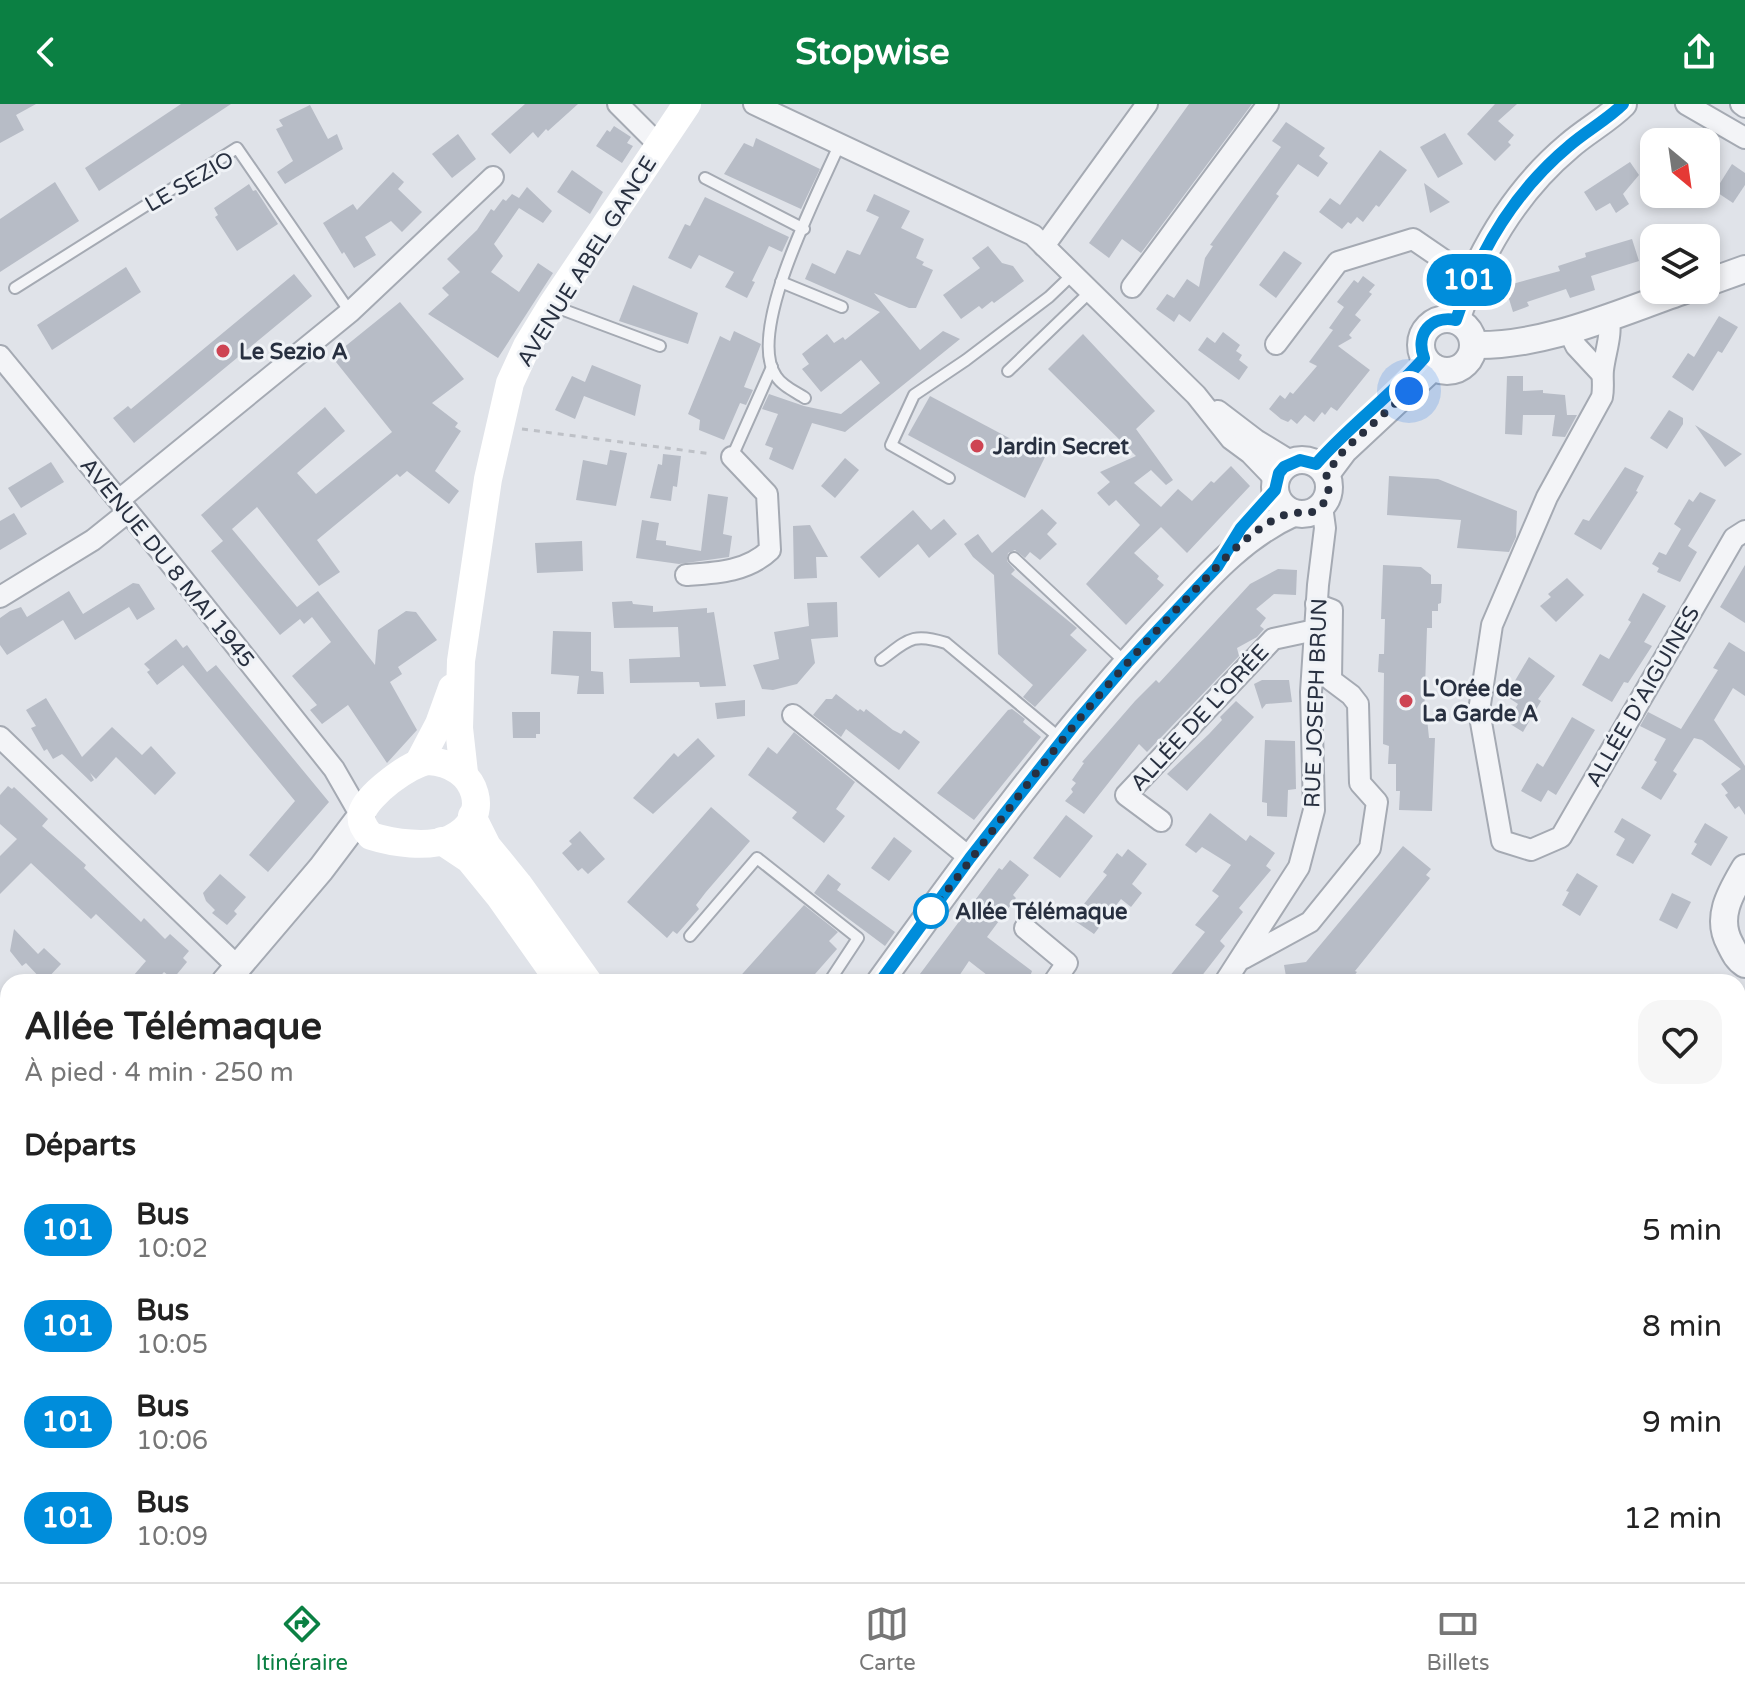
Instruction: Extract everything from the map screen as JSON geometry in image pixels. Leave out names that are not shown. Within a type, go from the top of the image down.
[{"type":"main road","name":"AVENUE ABEL GANCE","points":[[464,773],[459,728],[461,661],[488,479],[510,383],[527,346],[552,305],[687,104]]},
{"type":"main road","name":"AVENUE ABEL GANCE","points":[[419,762],[439,724],[461,661]]},
{"type":"main road","points":[[438,761],[464,773],[476,795],[472,816],[462,831],[442,841],[418,843],[380,839],[365,830],[361,816],[363,809],[379,791],[419,762],[438,761]]},
{"type":"main road","points":[[472,816],[487,846],[582,974]]},
{"type":"main road","points":[[442,841],[469,859],[554,974]]},
{"type":"street","points":[[618,104],[659,145]]},
{"type":"street","points":[[754,104],[1033,235],[1196,395],[1297,474],[1329,491],[1305,511],[1262,528],[1217,567],[1127,663],[970,858],[886,974]]},
{"type":"street","points":[[1044,246],[1147,104]]},
{"type":"street","points":[[1132,287],[1268,104]]},
{"type":"street","points":[[1686,104],[1745,138]]},
{"type":"street","points":[[1456,320],[1470,278],[1518,196],[1568,147],[1620,105]]},
{"type":"street","points":[[0,597],[93,540],[124,506],[350,312],[493,177]]},
{"type":"street","points":[[1276,344],[1338,262],[1413,239],[1470,278]]},
{"type":"street","points":[[1720,281],[1743,277]]},
{"type":"street","points":[[1473,345],[1501,346],[1568,330],[1644,304]]},
{"type":"street","points":[[1602,374],[1610,324],[1608,316]]},
{"type":"street","points":[[1438,320],[1456,320],[1469,329],[1473,345],[1469,360],[1463,366],[1448,371],[1429,362],[1421,349],[1424,331],[1438,320]]},
{"type":"street","points":[[1568,330],[1576,346],[1602,374]]},
{"type":"street","name":"AVENUE DU 8 MAI 1945","points":[[0,356],[334,769],[361,816]]},
{"type":"street","points":[[1217,567],[1241,528],[1297,474],[1429,362]]},
{"type":"street","name":"ALLÉE D'AIGUINES","points":[[1602,374],[1602,397],[1547,497],[1492,625],[1479,711],[1502,841],[1531,850],[1561,837],[1734,538],[1745,531]]},
{"type":"street","points":[[686,575],[735,570],[770,550],[767,494],[732,457]]},
{"type":"street","points":[[1297,474],[1281,505],[1305,511]]},
{"type":"street","name":"RUE JOSEPH BRUN","points":[[1231,974],[1299,867],[1314,810],[1311,692],[1322,545],[1305,511]]},
{"type":"street","points":[[1241,960],[1310,922],[1370,848],[1377,802],[1360,783],[1358,704],[1331,680],[1332,610],[1316,604]]},
{"type":"street","name":"ALLÉE DE L'ORÉE","points":[[1161,821],[1126,795],[1273,639],[1315,630]]},
{"type":"street","points":[[793,715],[970,858]]},
{"type":"street","points":[[0,737],[231,974],[321,869],[361,816]]},
{"type":"street","name":"AVENUE DU 8 MAI 1945","points":[[334,769],[369,790],[379,791]]},
{"type":"street","points":[[321,869],[380,839]]},
{"type":"street","points":[[1745,868],[1727,901],[1722,929],[1739,960],[1745,964]]},
{"type":"street","points":[[1025,928],[1067,963],[1059,974]]},
{"type":"lane","points":[[805,398],[776,378],[768,338],[776,295],[841,143]]},
{"type":"lane","name":"LE SEZIO","points":[[15,288],[237,148],[350,312]]},
{"type":"lane","points":[[705,178],[804,229]]},
{"type":"lane","points":[[949,478],[891,445],[914,395],[1049,297],[1073,274]]},
{"type":"lane","points":[[781,282],[842,307]]},
{"type":"lane","points":[[1008,371],[1091,291]]},
{"type":"lane","points":[[552,305],[660,346]]},
{"type":"lane","points":[[732,457],[772,367]]},
{"type":"lane","points":[[1014,558],[1127,663]]},
{"type":"lane","points":[[881,660],[911,638],[925,636],[946,643],[1062,740]]},
{"type":"lane","points":[[690,936],[757,858],[858,938],[834,974]]},
{"type":"path","points":[[499,426],[732,457]]},
{"type":"building","points":[[0,104],[36,104],[16,115],[24,130],[0,143]]},
{"type":"building","points":[[181,104],[231,104],[99,191],[85,168]]},
{"type":"building","points":[[525,104],[578,104],[538,138],[533,132],[510,154],[491,134]]},
{"type":"building","points":[[1189,104],[1252,104],[1141,253],[1122,239],[1109,258],[1089,243]]},
{"type":"building","points":[[1495,104],[1517,104],[1498,121],[1514,135],[1508,142],[1511,145],[1495,161],[1467,134]]},
{"type":"building","points":[[310,105],[328,139],[337,134],[343,149],[285,184],[277,172],[293,161],[276,129],[283,126],[279,120]]},
{"type":"building","points":[[1286,122],[1325,148],[1319,156],[1328,163],[1318,177],[1298,164],[1190,322],[1179,314],[1174,322],[1156,309],[1167,294],[1174,298],[1187,279],[1199,287],[1205,258],[1213,246],[1210,245],[1281,147],[1272,141]]},
{"type":"building","points":[[614,126],[631,137],[627,143],[633,146],[622,163],[596,146],[607,130],[610,132]]},
{"type":"building","points":[[1445,133],[1463,164],[1438,178],[1420,147]]},
{"type":"building","points":[[458,134],[476,159],[452,178],[432,154]]},
{"type":"building","points":[[756,138],[820,169],[801,209],[724,174],[744,143],[753,147]]},
{"type":"building","points":[[1380,150],[1407,170],[1379,207],[1376,205],[1363,222],[1357,217],[1342,229],[1319,212],[1330,198],[1340,205]]},
{"type":"building","points":[[1630,162],[1639,175],[1623,194],[1629,204],[1616,213],[1610,203],[1596,211],[1584,192]]},
{"type":"building","points":[[1732,164],[1745,173],[1745,185],[1733,203],[1720,194],[1720,183]]},
{"type":"building","points":[[572,170],[603,192],[590,214],[557,192]]},
{"type":"building","points":[[393,172],[404,182],[398,189],[422,212],[402,232],[391,221],[365,237],[376,255],[354,268],[323,223],[353,204],[357,210]]},
{"type":"building","points":[[55,182],[79,221],[0,272],[0,219]]},
{"type":"building","points":[[1424,183],[1450,202],[1430,213]]},
{"type":"building","points":[[249,184],[278,224],[237,251],[215,217],[218,215],[214,208]]},
{"type":"building","points":[[527,187],[552,211],[543,223],[519,208],[494,244],[503,256],[491,272],[519,292],[538,263],[553,273],[498,358],[428,314],[449,295],[442,288],[460,272],[447,259],[477,230],[491,209],[494,211],[503,199],[506,201],[512,194],[519,198]]},
{"type":"building","points":[[874,194],[910,211],[901,228],[924,239],[916,258],[933,270],[916,308],[874,293],[920,350],[943,331],[960,339],[845,432],[812,423],[793,470],[769,459],[773,448],[765,445],[778,414],[762,409],[769,394],[841,414],[880,383],[861,360],[821,392],[802,369],[809,364],[802,354],[827,334],[834,343],[843,337],[845,340],[880,312],[805,279],[812,263],[835,274],[847,250],[860,255],[879,217],[866,211]]},
{"type":"building","points":[[705,197],[789,237],[782,252],[769,246],[747,298],[725,287],[734,272],[699,255],[691,269],[668,258],[685,224],[690,226]]},
{"type":"building","points":[[1632,239],[1639,261],[1591,276],[1595,290],[1570,298],[1566,289],[1527,302],[1529,306],[1513,312],[1505,286],[1560,271],[1558,266],[1586,257],[1585,253]]},
{"type":"building","points":[[988,246],[1002,263],[1013,266],[1024,281],[994,303],[992,301],[982,309],[979,306],[961,319],[943,295],[980,268],[972,258]]},
{"type":"building","points":[[1284,251],[1302,263],[1276,298],[1259,285]]},
{"type":"building","points":[[126,267],[141,292],[52,350],[37,325]]},
{"type":"building","name":"Le Sezio A","points":[[294,274],[312,296],[134,443],[113,418],[128,406],[131,409]]},
{"type":"building","points":[[1363,276],[1375,285],[1369,292],[1372,294],[1355,315],[1361,320],[1349,335],[1352,338],[1338,346],[1370,370],[1337,411],[1331,407],[1314,422],[1305,415],[1297,424],[1291,419],[1288,422],[1281,419],[1269,409],[1280,395],[1285,399],[1290,392],[1293,394],[1317,366],[1309,362],[1333,330],[1329,328],[1344,307],[1337,302],[1354,280],[1358,283]]},
{"type":"building","points":[[633,285],[698,313],[688,344],[619,321]]},
{"type":"building","points":[[400,302],[464,379],[432,403],[458,423],[455,427],[461,431],[435,471],[459,491],[449,504],[407,471],[400,477],[397,474],[317,540],[340,572],[319,586],[257,507],[232,529],[297,607],[318,591],[375,665],[378,630],[406,611],[416,612],[437,640],[398,667],[402,674],[390,682],[417,730],[387,763],[348,705],[322,724],[310,710],[317,705],[292,676],[331,642],[312,617],[304,624],[300,619],[280,635],[211,551],[223,541],[201,515],[325,407],[345,431],[297,473],[316,494],[392,432],[332,357]]},
{"type":"building","points":[[1719,316],[1738,327],[1722,353],[1718,351],[1693,391],[1672,377],[1688,353],[1694,357]]},
{"type":"building","points":[[734,331],[761,344],[744,387],[753,390],[746,405],[740,403],[724,440],[699,430],[700,420],[688,414],[720,336],[730,341]]},
{"type":"building","points":[[1223,332],[1240,345],[1236,351],[1242,355],[1239,360],[1248,367],[1239,380],[1198,350],[1207,337],[1215,343]]},
{"type":"building","points":[[1083,334],[1155,411],[1136,429],[1173,480],[1166,485],[1151,470],[1134,483],[1161,507],[1178,489],[1192,501],[1231,466],[1250,486],[1187,553],[1161,527],[1134,553],[1159,576],[1157,579],[1164,585],[1126,625],[1086,584],[1140,525],[1116,500],[1109,506],[1097,493],[1110,482],[1100,472],[1136,456],[1048,369]]},
{"type":"building","points":[[592,365],[641,385],[635,416],[584,396],[575,419],[555,410],[572,376],[585,382]]},
{"type":"building","points":[[1507,376],[1523,376],[1523,391],[1543,390],[1543,393],[1565,395],[1567,415],[1523,415],[1522,435],[1505,434]]},
{"type":"building","name":"Jardin Secret","points":[[930,396],[1045,457],[1025,498],[908,435]]},
{"type":"building","points":[[1669,410],[1683,418],[1683,424],[1667,449],[1650,438]]},
{"type":"building","points":[[1555,415],[1577,415],[1565,437],[1552,436]]},
{"type":"building","points":[[1695,425],[1742,454],[1725,467]]},
{"type":"building","points":[[610,450],[627,453],[616,506],[576,500],[583,460],[607,465]]},
{"type":"building","points":[[663,454],[681,456],[677,487],[673,486],[671,501],[650,498]]},
{"type":"building","points":[[845,458],[859,470],[835,498],[821,486]]},
{"type":"building","points":[[51,462],[64,482],[21,508],[8,488]]},
{"type":"building","points":[[1625,467],[1644,476],[1638,492],[1601,550],[1574,534],[1583,519],[1589,521]]},
{"type":"building","points":[[1389,476],[1438,479],[1517,511],[1516,537],[1509,552],[1457,548],[1461,520],[1387,515]]},
{"type":"building","points":[[1700,492],[1716,500],[1688,546],[1697,552],[1680,582],[1657,572],[1659,568],[1652,564],[1659,552],[1666,555],[1681,529],[1674,524],[1689,499],[1693,502]]},
{"type":"building","points":[[708,494],[728,497],[723,534],[732,536],[729,557],[679,564],[636,558],[642,520],[659,523],[656,540],[666,541],[666,545],[701,551]]},
{"type":"building","points":[[1042,509],[1057,523],[1047,534],[1057,544],[1040,560],[1030,552],[1025,558],[1015,550],[1008,553],[1007,561],[1015,570],[1011,574],[1077,628],[1070,635],[1087,650],[1035,707],[1023,697],[1033,685],[998,654],[994,575],[973,557],[964,544],[978,534],[992,553]]},
{"type":"building","points":[[913,510],[931,530],[944,519],[957,534],[929,558],[918,544],[879,578],[860,557]]},
{"type":"building","points":[[14,513],[27,534],[0,550],[0,521]]},
{"type":"building","points":[[810,525],[828,557],[816,557],[817,578],[794,579],[793,526]]},
{"type":"building","points":[[582,541],[583,571],[537,573],[535,543]]},
{"type":"building","name":"L'Orée de La Garde A","points":[[1383,565],[1421,567],[1431,575],[1431,584],[1442,584],[1441,603],[1438,604],[1438,611],[1432,611],[1432,628],[1427,628],[1424,718],[1427,718],[1429,738],[1435,738],[1432,811],[1399,810],[1396,764],[1388,764],[1389,746],[1383,744],[1384,673],[1378,672],[1379,654],[1384,654],[1385,619],[1381,619]]},
{"type":"building","points":[[1745,565],[1745,623],[1720,607]]},
{"type":"building","points":[[1278,569],[1297,570],[1296,595],[1274,594],[1256,609],[1266,618],[1260,626],[1264,629],[1257,637],[1237,648],[1239,656],[1147,752],[1139,744],[1084,814],[1065,801],[1073,792],[1071,789],[1076,783],[1072,780],[1082,762],[1135,701],[1156,680],[1159,683],[1250,584]]},
{"type":"building","points":[[1567,578],[1584,595],[1556,622],[1540,606],[1551,597],[1548,594]]},
{"type":"building","points":[[133,583],[139,584],[155,609],[137,620],[129,607],[75,640],[63,620],[7,655],[0,645],[0,618],[10,611],[21,607],[27,617],[69,591],[83,614]]},
{"type":"building","points":[[1643,593],[1666,606],[1644,642],[1652,646],[1612,702],[1582,685],[1600,654],[1609,659],[1631,622],[1628,620]]},
{"type":"building","points":[[632,601],[633,604],[653,606],[653,612],[707,608],[707,613],[714,612],[726,686],[700,687],[699,682],[630,683],[629,659],[680,657],[678,627],[614,628],[612,602]]},
{"type":"building","points":[[837,602],[838,637],[811,639],[815,663],[797,684],[773,690],[762,689],[753,665],[779,659],[774,632],[809,626],[807,603]]},
{"type":"building","points":[[553,631],[591,632],[591,671],[603,672],[604,694],[577,694],[579,676],[551,674]]},
{"type":"building","points":[[176,639],[183,648],[187,645],[207,672],[216,665],[329,802],[268,872],[249,855],[295,801],[183,665],[157,685],[147,672],[150,670],[144,664]]},
{"type":"building","points":[[1729,642],[1745,652],[1745,696],[1733,688],[1714,720],[1745,766],[1745,815],[1739,806],[1735,809],[1721,784],[1741,769],[1702,740],[1694,738],[1673,771],[1677,774],[1661,800],[1641,788],[1657,762],[1654,760],[1666,739],[1640,726],[1648,712],[1681,729],[1718,670],[1713,668]]},
{"type":"building","points":[[1529,657],[1555,676],[1538,699],[1541,701],[1523,732],[1507,722],[1518,704],[1506,696]]},
{"type":"building","points":[[1262,680],[1289,680],[1292,702],[1266,704],[1262,709],[1254,684]]},
{"type":"building","points":[[836,694],[858,711],[864,712],[866,709],[893,730],[901,734],[904,730],[920,742],[899,770],[846,729],[841,737],[813,715],[826,699],[832,699]]},
{"type":"building","points":[[46,698],[82,757],[112,727],[142,755],[151,746],[176,773],[155,795],[116,757],[96,779],[90,773],[94,780],[91,782],[62,754],[53,759],[47,749],[44,751],[31,728],[36,726],[26,710]]},
{"type":"building","points":[[745,700],[745,716],[717,719],[715,703]]},
{"type":"building","points":[[1236,701],[1254,717],[1187,791],[1167,774],[1209,734]]},
{"type":"building","points":[[1012,709],[1041,737],[974,820],[937,793]]},
{"type":"building","points":[[512,712],[540,712],[540,734],[536,734],[536,738],[513,738]]},
{"type":"building","points":[[1572,717],[1595,730],[1556,795],[1548,790],[1541,802],[1521,791],[1537,763],[1543,767]]},
{"type":"building","points":[[794,732],[855,782],[836,809],[845,816],[824,843],[792,818],[797,812],[748,775],[768,747],[777,754]]},
{"type":"building","points":[[698,738],[715,756],[653,814],[633,798],[674,753],[678,757]]},
{"type":"building","points":[[1265,740],[1295,741],[1296,789],[1288,790],[1287,817],[1267,816],[1267,803],[1262,802]]},
{"type":"building","points":[[8,786],[14,787],[48,819],[42,826],[86,865],[84,868],[141,922],[144,918],[165,939],[170,934],[189,951],[183,958],[187,962],[177,974],[135,974],[146,961],[96,914],[91,919],[31,863],[0,894],[0,856],[17,839],[0,824],[0,795]]},
{"type":"building","points":[[711,807],[750,841],[696,905],[699,909],[677,934],[673,931],[667,938],[627,902]]},
{"type":"building","points":[[1210,813],[1246,841],[1250,835],[1275,853],[1266,866],[1271,870],[1239,908],[1243,912],[1220,941],[1225,946],[1203,974],[1171,974],[1205,932],[1195,925],[1219,896],[1212,891],[1231,865],[1202,847],[1196,853],[1185,845]]},
{"type":"building","points":[[1066,815],[1093,836],[1060,878],[1033,858]]},
{"type":"building","points":[[1622,818],[1651,835],[1633,864],[1616,855],[1625,839],[1614,832]]},
{"type":"building","points":[[1705,823],[1728,837],[1711,866],[1691,854]]},
{"type":"building","points":[[580,831],[605,859],[588,874],[582,868],[578,871],[562,853]]},
{"type":"building","points":[[894,837],[912,851],[889,881],[871,868]]},
{"type":"building","points":[[1403,846],[1431,869],[1426,875],[1430,878],[1355,974],[1286,974],[1284,965],[1306,962]]},
{"type":"building","points":[[1128,849],[1147,864],[1132,884],[1142,893],[1131,907],[1121,899],[1094,934],[1072,919],[1107,875],[1103,872],[1117,853],[1122,857]]},
{"type":"building","points":[[1010,860],[1029,875],[987,937],[1032,971],[1031,974],[986,974],[969,961],[960,974],[920,974],[999,868],[1002,870]]},
{"type":"building","points":[[1577,873],[1598,886],[1580,916],[1562,905]]},
{"type":"building","points":[[220,874],[246,897],[227,925],[212,913],[215,910],[203,893]]},
{"type":"building","points":[[828,874],[841,884],[837,890],[895,932],[885,946],[814,893]]},
{"type":"building","points":[[1672,893],[1691,902],[1677,929],[1659,920]]},
{"type":"building","points":[[804,905],[838,932],[829,941],[837,949],[815,974],[742,974]]},
{"type":"building","points":[[14,929],[38,954],[44,948],[61,964],[52,974],[36,974],[26,963],[22,966],[10,951]]},
{"type":"bus line","name":"101","points":[[886,974],[970,858],[1075,724],[1217,567],[1241,528],[1275,490],[1276,480],[1284,467],[1300,460],[1316,464],[1335,442],[1402,382],[1424,358],[1421,340],[1430,324],[1446,318],[1456,320],[1470,278],[1518,196],[1568,147],[1623,104]]},
{"type":"place","name":"Le Sezio A","points":[[223,351]]},
{"type":"place","name":"Jardin Secret","points":[[977,446]]},
{"type":"place","name":"L'Orée de La Garde A","points":[[1406,701]]},
{"type":"place","name":"Allée Télémaque","points":[[931,911]]},
{"type":"route","points":[[931,911],[1062,740],[1127,663],[1239,546],[1262,528],[1282,518],[1293,513],[1307,514],[1322,506],[1329,491],[1326,474],[1344,450],[1409,391]]}]
